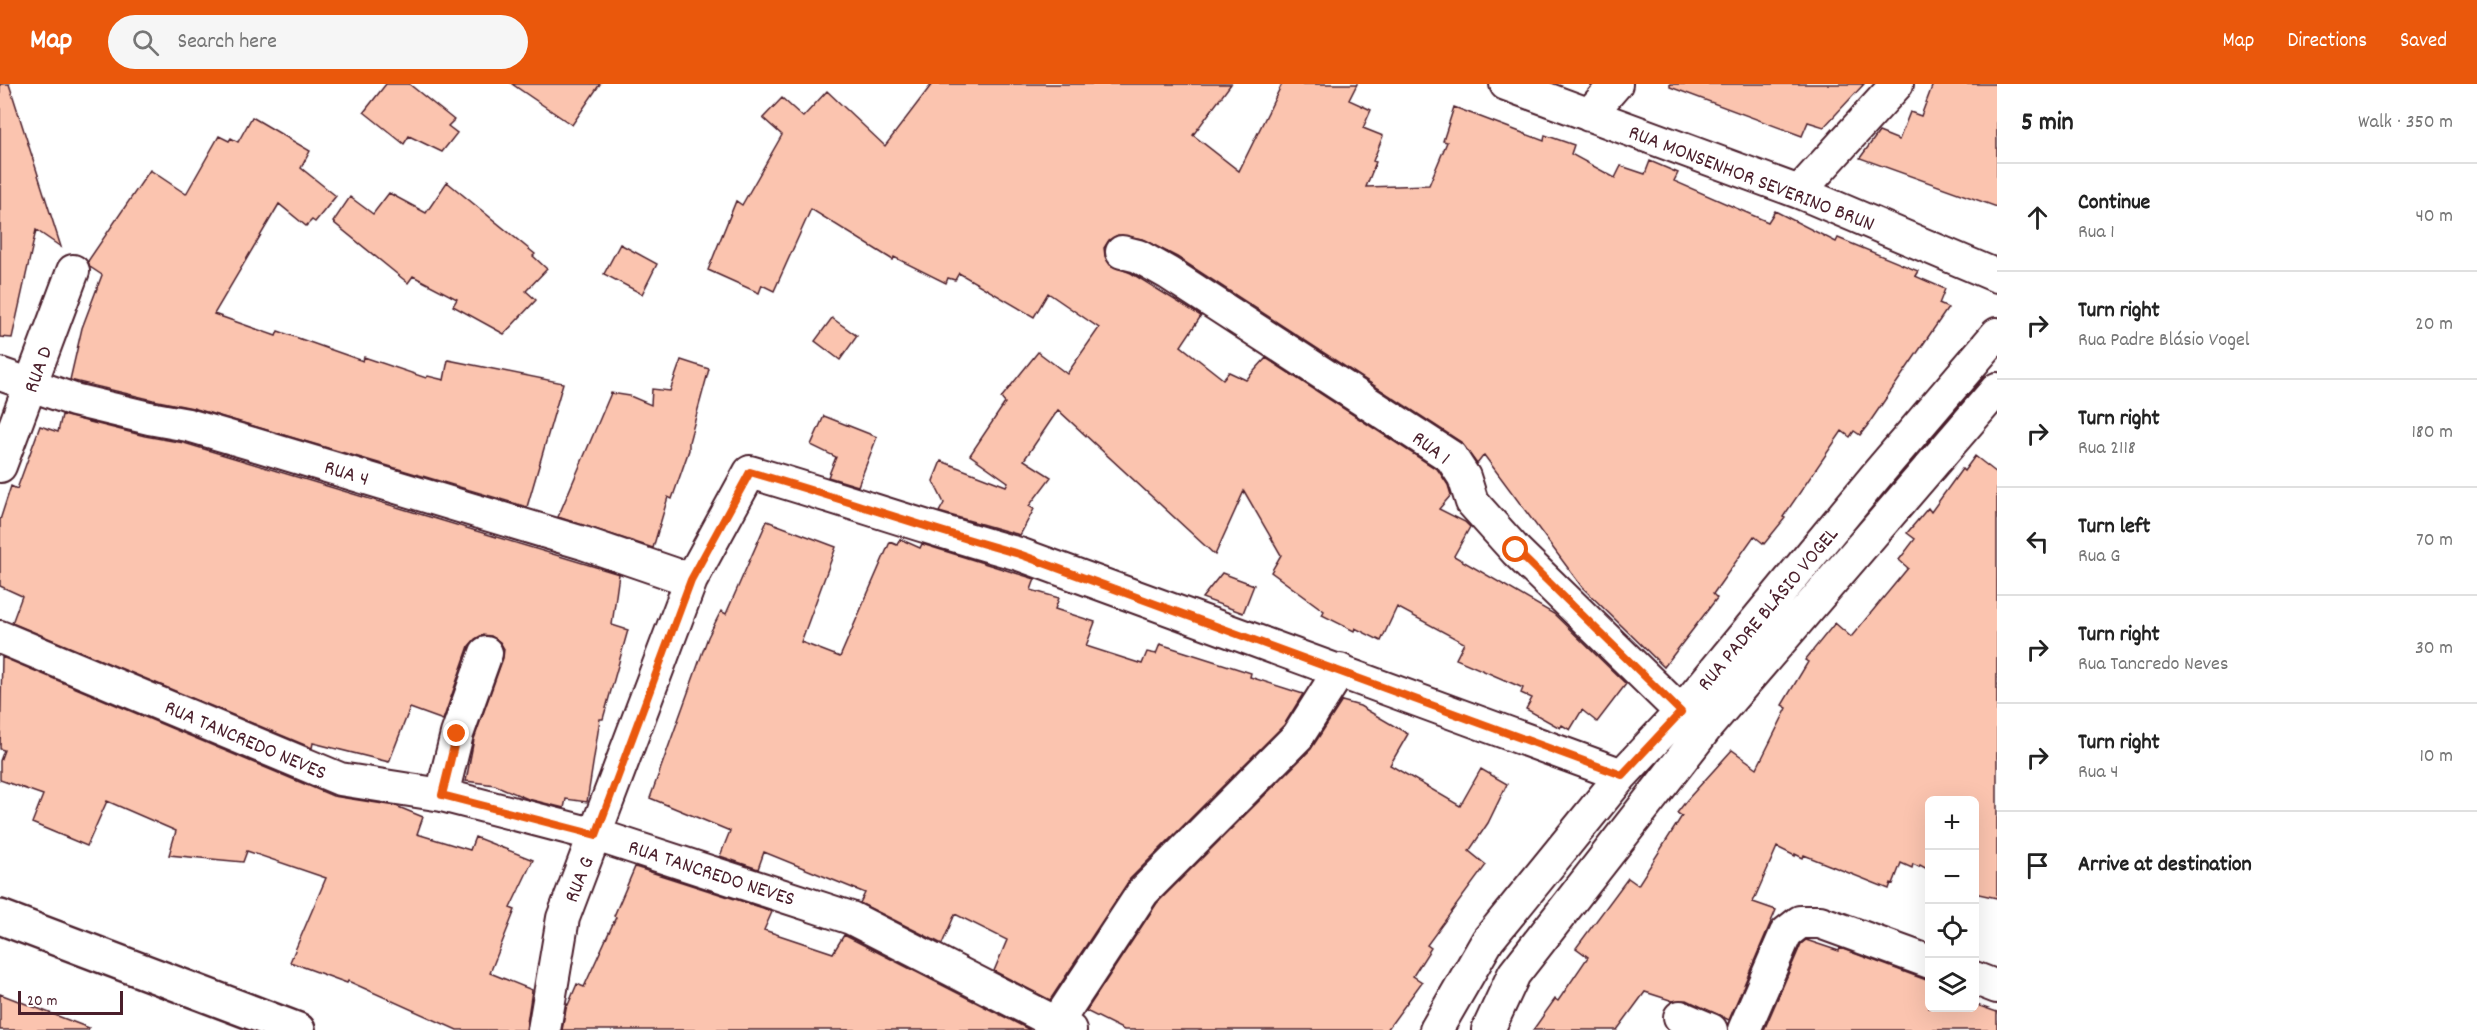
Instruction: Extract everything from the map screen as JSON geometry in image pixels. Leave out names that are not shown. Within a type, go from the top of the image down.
[{"type":"main road","points":[[0,917],[298,1030]]},
{"type":"street","name":"RUA MONSENHOR SEVERINO BRUN","points":[[1506,84],[1799,192],[1997,276]]},
{"type":"street","points":[[1588,115],[1616,84]]},
{"type":"street","points":[[1799,192],[1897,84]]},
{"type":"street","name":"RUA 1","points":[[1122,252],[1138,256],[1168,273],[1451,457],[1464,477],[1472,502],[1509,543],[1681,712]]},
{"type":"street","name":"RUA D","points":[[0,466],[73,271]]},
{"type":"street","name":"RUA PADRE BLÁSIO VOGEL","points":[[1436,1030],[1488,940],[1622,775],[1681,712],[1880,471],[1997,334]]},
{"type":"street","name":"RUA 4","points":[[0,374],[74,400],[188,425],[253,444],[583,543],[691,580]]},
{"type":"street","name":"RUA PADRE BLÁSIO VOGEL","points":[[1488,1030],[1515,974],[1709,724],[1997,388]]},
{"type":"street","name":"RUA G","points":[[544,1030],[563,918],[691,580],[750,472],[1019,554],[1341,670]]},
{"type":"street","name":"RUA TANCREDO NEVES","points":[[0,637],[340,779],[442,795],[596,835],[851,918],[1059,1028]]},
{"type":"street","points":[[442,795],[457,734],[486,653]]},
{"type":"street","points":[[1059,1028],[1143,892],[1298,736],[1341,670],[1622,775]]},
{"type":"street","points":[[1744,1030],[1786,933],[1800,922],[1820,922],[1925,961]]},
{"type":"street","points":[[1979,980],[1997,987]]},
{"type":"street","points":[[1680,1017],[1711,1030]]},
{"type":"building","points":[[0,84],[9,84],[61,247],[36,230],[12,338],[0,337]]},
{"type":"building","points":[[386,84],[409,84],[454,120],[448,126],[457,133],[442,152],[409,136],[404,144],[364,112]]},
{"type":"building","points":[[512,84],[600,84],[572,125]]},
{"type":"building","points":[[932,84],[1231,84],[1193,135],[1239,171],[1282,84],[1357,84],[1349,100],[1371,110],[1363,128],[1383,136],[1366,187],[1429,185],[1447,142],[1443,141],[1454,107],[1544,141],[1545,135],[1574,145],[1571,154],[1615,178],[1621,166],[1645,174],[1650,161],[1678,173],[1674,181],[1768,222],[1775,211],[1836,242],[1838,238],[1918,271],[1915,276],[1945,289],[1939,304],[1948,308],[1860,435],[1854,431],[1850,437],[1842,431],[1783,517],[1785,518],[1764,544],[1754,536],[1713,594],[1717,598],[1664,667],[1582,587],[1484,455],[1477,464],[1461,442],[1177,257],[1142,239],[1118,235],[1109,240],[1104,248],[1110,265],[1131,273],[1201,316],[1181,346],[1223,379],[1229,372],[1246,380],[1266,358],[1438,470],[1448,485],[1451,495],[1439,509],[1465,522],[1470,527],[1454,556],[1554,614],[1626,684],[1597,722],[1582,710],[1570,730],[1562,725],[1560,728],[1526,709],[1532,698],[1521,693],[1523,688],[1456,659],[1464,643],[1397,607],[1381,641],[1322,615],[1324,611],[1271,572],[1281,555],[1244,491],[1215,555],[1058,410],[1024,460],[1051,477],[1029,506],[1034,509],[1020,535],[939,512],[944,503],[933,481],[941,461],[1006,486],[1008,482],[970,455],[1005,403],[1001,398],[1038,352],[1067,374],[1099,328],[1048,293],[1034,317],[959,273],[955,280],[948,278],[946,283],[894,257],[893,260],[811,209],[774,291],[762,285],[759,293],[708,270],[736,201],[742,205],[782,135],[763,118],[782,98],[803,117],[827,91],[885,146]]},
{"type":"building","points":[[1670,84],[1864,84],[1824,127],[1808,122],[1802,136],[1670,87]]},
{"type":"building","points":[[1933,84],[1997,84],[1997,207],[1860,158],[1879,132],[1899,140],[1910,112],[1921,116]]},
{"type":"building","points":[[252,117],[310,151],[301,168],[336,196],[315,222],[312,220],[306,226],[279,204],[214,314],[276,336],[278,331],[363,361],[364,357],[426,378],[428,376],[444,380],[448,360],[563,383],[527,507],[193,408],[70,380],[82,328],[102,275],[90,267],[88,261],[150,170],[186,194],[219,136],[238,142]]},
{"type":"building","points":[[447,182],[535,254],[533,256],[547,269],[526,291],[536,300],[504,334],[453,306],[457,299],[413,276],[408,283],[333,222],[350,197],[373,214],[389,193],[426,213]]},
{"type":"building","points":[[620,244],[657,264],[642,294],[604,274]]},
{"type":"building","points":[[832,318],[857,336],[840,360],[815,341]]},
{"type":"building","points":[[681,360],[709,369],[689,442],[689,450],[672,499],[668,497],[653,548],[558,517],[611,393],[630,396],[651,405],[652,389],[670,391]]},
{"type":"building","points":[[62,415],[145,436],[184,443],[619,574],[612,625],[628,630],[603,719],[600,719],[587,802],[566,799],[564,808],[528,799],[495,785],[466,781],[474,739],[503,658],[504,649],[500,642],[491,636],[482,635],[469,646],[443,720],[410,708],[389,762],[313,743],[312,748],[12,623],[22,596],[0,586],[0,520],[11,486],[17,489],[40,426],[58,432]]},
{"type":"building","points":[[824,416],[877,437],[858,486],[828,477],[836,457],[811,445]]},
{"type":"building","points":[[1975,456],[1997,473],[1997,898],[1979,894],[1979,796],[1925,796],[1925,868],[1913,864],[1912,868],[1901,863],[1889,889],[1804,855],[1803,858],[1795,854],[1795,856],[1777,847],[1753,902],[1776,910],[1729,1020],[1687,1000],[1673,1001],[1645,992],[1617,1030],[1533,1030],[1555,999],[1558,1001],[1588,957],[1576,948],[1628,878],[1638,885],[1682,816],[1677,813],[1687,800],[1732,750],[1757,768],[1787,708],[1782,705],[1808,662],[1805,660],[1835,623],[1851,637],[1908,568],[1899,560],[1915,539],[1907,533],[1928,508],[1931,512],[1962,469],[1964,471]]},
{"type":"building","points":[[767,521],[836,547],[801,642],[840,657],[890,542],[897,545],[900,539],[920,548],[922,544],[1035,579],[1031,590],[1059,598],[1055,609],[1095,622],[1086,646],[1142,664],[1147,652],[1156,654],[1160,644],[1251,673],[1250,677],[1303,694],[1284,725],[1130,879],[1050,1000],[994,971],[1007,940],[955,914],[942,944],[860,903],[865,893],[764,852],[758,869],[720,856],[730,831],[650,798],[708,637],[721,611],[726,614]]},
{"type":"building","points":[[1222,573],[1254,585],[1243,613],[1202,598]]},
{"type":"building","points":[[2,657],[333,796],[396,806],[423,817],[417,834],[470,850],[475,837],[533,860],[510,908],[515,910],[490,973],[532,990],[526,1030],[457,1030],[348,981],[347,983],[290,962],[326,878],[247,851],[243,862],[169,855],[176,831],[107,801],[87,846],[32,823],[43,795],[0,780],[0,761],[4,750],[0,749]]},
{"type":"building","points":[[1342,701],[1360,706],[1408,734],[1390,765],[1460,806],[1481,769],[1507,784],[1488,823],[1469,851],[1486,865],[1427,945],[1431,948],[1413,976],[1422,982],[1387,1030],[1124,1030],[1086,1011],[1157,903],[1311,749]]},
{"type":"building","points":[[635,867],[763,908],[772,912],[764,930],[833,953],[844,935],[1030,1030],[562,1030],[567,1004],[577,984],[584,987],[616,917],[614,916]]},
{"type":"building","points":[[1806,940],[1839,951],[1840,948],[1925,980],[1925,1012],[1979,1012],[1979,1006],[1997,1012],[1997,1030],[1764,1030],[1801,944]]},
{"type":"building","points":[[0,994],[89,1028],[88,1030],[0,1030]]},
{"type":"route","points":[[457,734],[442,795],[596,835],[691,580],[750,472],[1019,554],[1341,670],[1622,775],[1681,712],[1516,550]]}]
